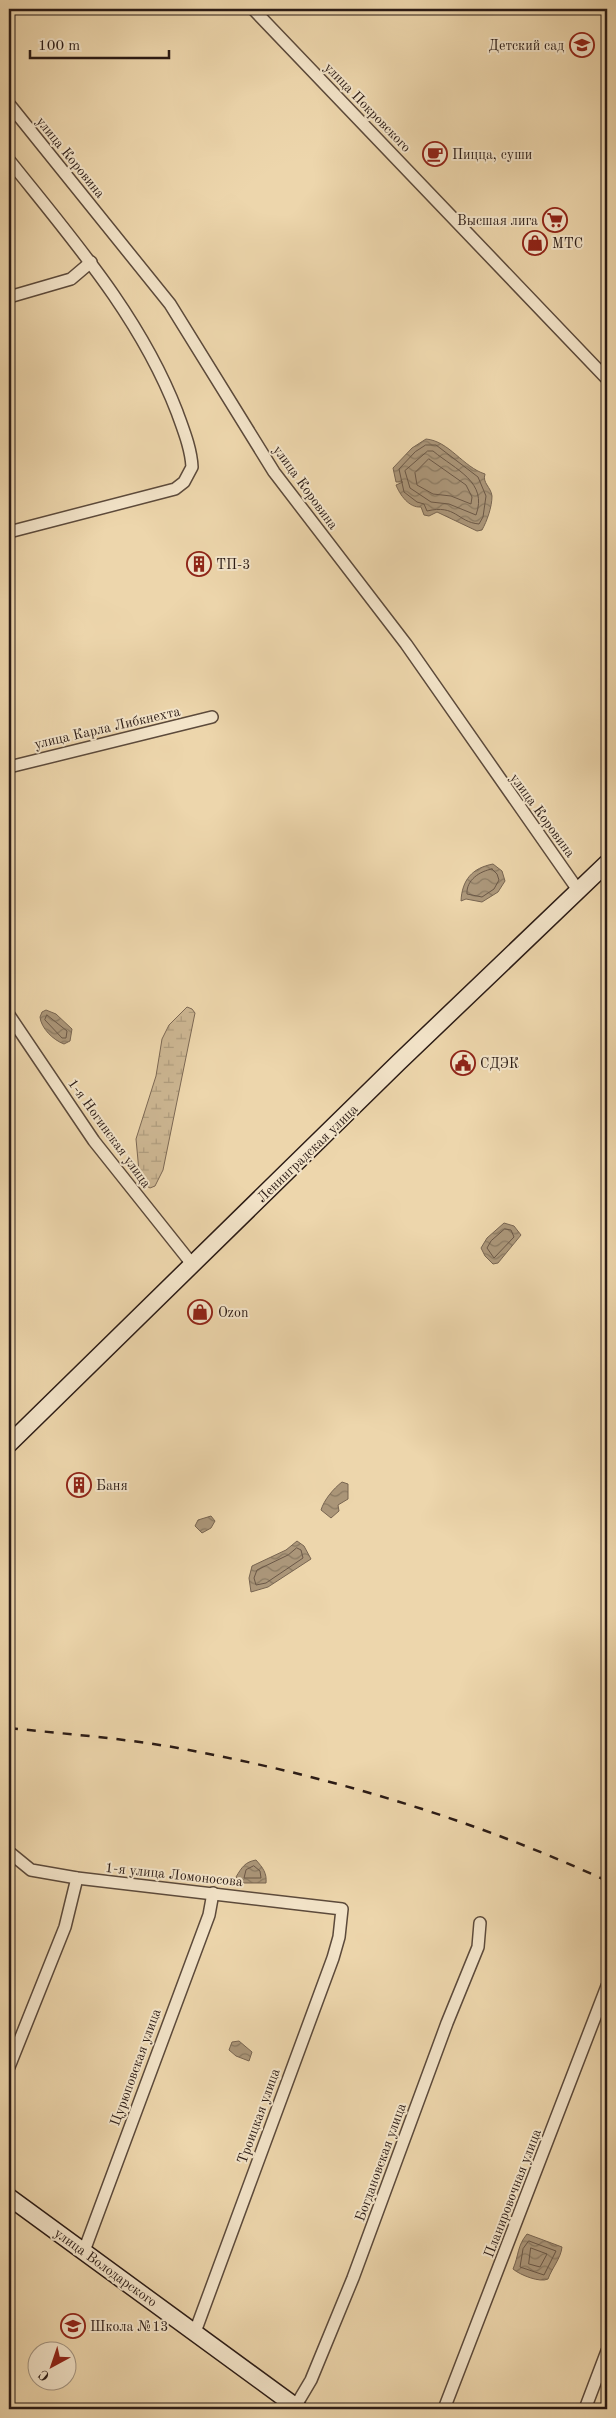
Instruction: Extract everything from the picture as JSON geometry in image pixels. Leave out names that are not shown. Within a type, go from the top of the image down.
[{"type":"main road","name":"Ленинградская улица","points":[[9,1444],[192,1264],[607,863]]},
{"type":"main road","name":"улица Володарского","points":[[9,2197],[297,2408]]},
{"type":"street","name":"улица Покровского","points":[[252,9],[607,378]]},
{"type":"street","name":"улица Коровина","points":[[9,104],[170,304],[274,472],[406,644],[578,890]]},
{"type":"street","points":[[9,160],[91,262],[136,327],[168,391],[192,457],[190,475],[175,489],[9,532]]},
{"type":"street","points":[[9,297],[71,279],[91,262]]},
{"type":"street","name":"улица Карла Либкнехта","points":[[9,767],[212,717]]},
{"type":"street","name":"1-я Ногинская улица","points":[[9,1015],[94,1140],[192,1264]]},
{"type":"street","name":"1-я улица Ломоносова","points":[[9,1852],[31,1870],[76,1878],[342,1909]]},
{"type":"street","points":[[9,2067],[64,1927],[76,1878]]},
{"type":"street","name":"Цурюповская улица","points":[[84,2252],[208,1914],[214,1893]]},
{"type":"street","name":"Троицкая улица","points":[[195,2332],[326,1979],[339,1937],[342,1909]]},
{"type":"street","name":"Богдановская улица","points":[[297,2408],[311,2380],[353,2278],[447,2022],[478,1947],[480,1923]]},
{"type":"street","name":"Планировочная улица","points":[[444,2409],[607,1986]]},
{"type":"street","points":[[585,2409],[607,2351]]},
{"type":"green space","points":[[187,1007],[195,1013],[163,1170],[155,1186],[150,1188],[140,1182],[136,1139],[156,1076],[162,1039],[169,1025]]},
{"type":"water","points":[[426,439],[442,444],[477,471],[485,474],[484,477],[492,500],[489,514],[482,530],[477,531],[437,512],[429,516],[424,515],[421,507],[409,503],[400,493],[396,485],[403,482],[396,482],[393,468],[412,448]]},
{"type":"water","points":[[493,864],[502,871],[505,881],[498,892],[482,902],[466,899],[461,901],[463,887],[470,876],[479,869]]},
{"type":"water","points":[[46,1010],[56,1014],[72,1029],[70,1041],[64,1044],[52,1037],[45,1029],[40,1017],[42,1012]]},
{"type":"water","points":[[504,1223],[514,1226],[521,1235],[498,1263],[493,1264],[485,1256],[481,1248],[487,1238]]},
{"type":"water","points":[[342,1482],[348,1484],[348,1499],[338,1505],[339,1511],[331,1518],[321,1510],[329,1495]]},
{"type":"water","points":[[211,1516],[215,1521],[211,1528],[202,1533],[195,1526],[198,1520]]},
{"type":"water","points":[[297,1541],[304,1546],[311,1559],[268,1587],[251,1592],[249,1578],[252,1566],[286,1550]]},
{"type":"water","points":[[256,1860],[264,1871],[266,1883],[241,1883],[236,1877],[240,1870],[244,1865]]},
{"type":"water","points":[[239,2041],[252,2052],[249,2061],[236,2056],[229,2050],[232,2042]]},
{"type":"water","points":[[527,2234],[562,2247],[548,2279],[530,2278],[513,2269],[520,2247]]},
{"type":"railway","points":[[9,1728],[115,1739],[178,1748],[288,1771],[342,1785],[450,1818],[556,1858],[607,1881]]},
{"type":"place","name":"Детский сад","points":[[582,45]]},
{"type":"place","name":"Пицца, суши","points":[[435,154]]},
{"type":"place","name":"Высшая лига","points":[[555,220]]},
{"type":"place","name":"МТС","points":[[535,243]]},
{"type":"place","name":"ТП-3","points":[[199,564]]},
{"type":"place","name":"СДЭК","points":[[463,1063]]},
{"type":"place","name":"Ozon","points":[[200,1312]]},
{"type":"place","name":"Баня","points":[[79,1485]]},
{"type":"place","name":"Школа №13","points":[[73,2326]]}]
